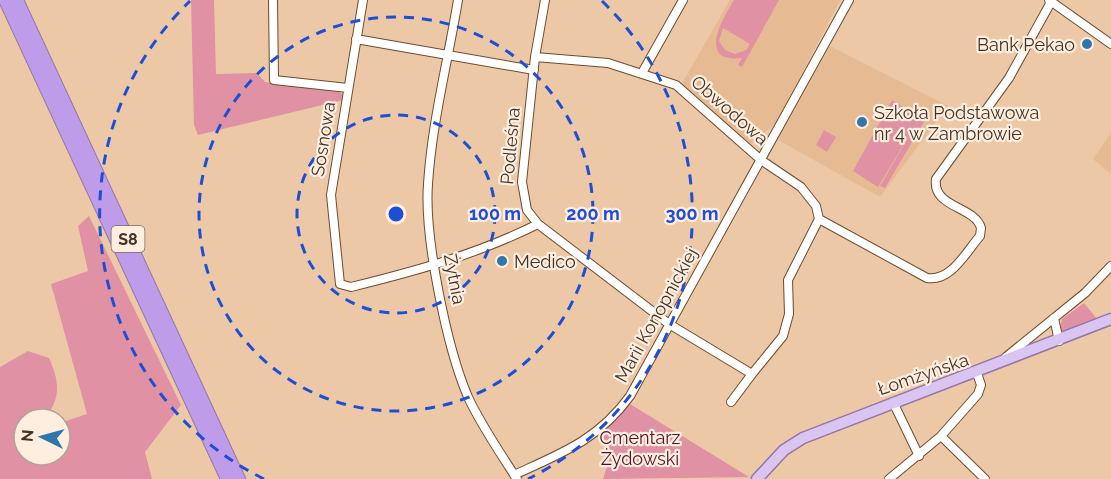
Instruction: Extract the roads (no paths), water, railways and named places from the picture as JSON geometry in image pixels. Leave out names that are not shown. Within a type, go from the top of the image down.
[{"type":"highway","name":"S8","points":[[5,0],[227,479]]},
{"type":"highway","name":"S8","points":[[17,0],[239,479]]},
{"type":"main road","name":"Łomżyńska","points":[[757,479],[796,442],[893,402],[994,367],[1111,319]]},
{"type":"street","points":[[273,0],[274,80],[348,88]]},
{"type":"street","name":"Sosnowa","points":[[363,0],[331,195],[340,284],[351,287],[435,266]]},
{"type":"street","name":"Żytnia","points":[[458,0],[428,184],[428,212],[435,266],[451,337],[468,396],[516,477]]},
{"type":"street","name":"Podleśna","points":[[538,224],[527,210],[522,182],[535,57],[545,0]]},
{"type":"street","points":[[642,73],[683,0]]},
{"type":"street","name":"Marii Konopnickiej","points":[[516,477],[577,447],[608,423],[630,396],[849,0]]},
{"type":"street","points":[[731,402],[783,336],[789,314],[788,280],[819,219],[927,278],[936,280],[947,275],[980,236],[981,228],[977,219],[939,194],[935,186],[936,179],[1009,78],[1050,1],[1111,44]]},
{"type":"street","points":[[356,39],[534,70]]},
{"type":"street","name":"Obwodowa","points":[[535,57],[608,63],[676,85],[761,160],[801,187],[816,206],[819,219]]},
{"type":"street","points":[[435,266],[512,237],[538,224],[669,324],[752,374]]},
{"type":"street","points":[[994,367],[1086,294],[1111,266]]},
{"type":"street","points":[[1054,318],[1059,341]]},
{"type":"street","points":[[889,479],[941,436],[981,390],[977,373]]},
{"type":"street","points":[[893,402],[919,456]]},
{"type":"street","points":[[941,436],[985,479]]},
{"type":"place","name":"Bank Pekao","points":[[1087,44]]},
{"type":"place","name":"Szkoła Podstawowa nr 4 w Zambrowie","points":[[862,122]]},
{"type":"place","name":"Medico","points":[[502,261]]},
{"type":"park label","name":"Cmentarz Żydowski","points":[[640,447]]}]
